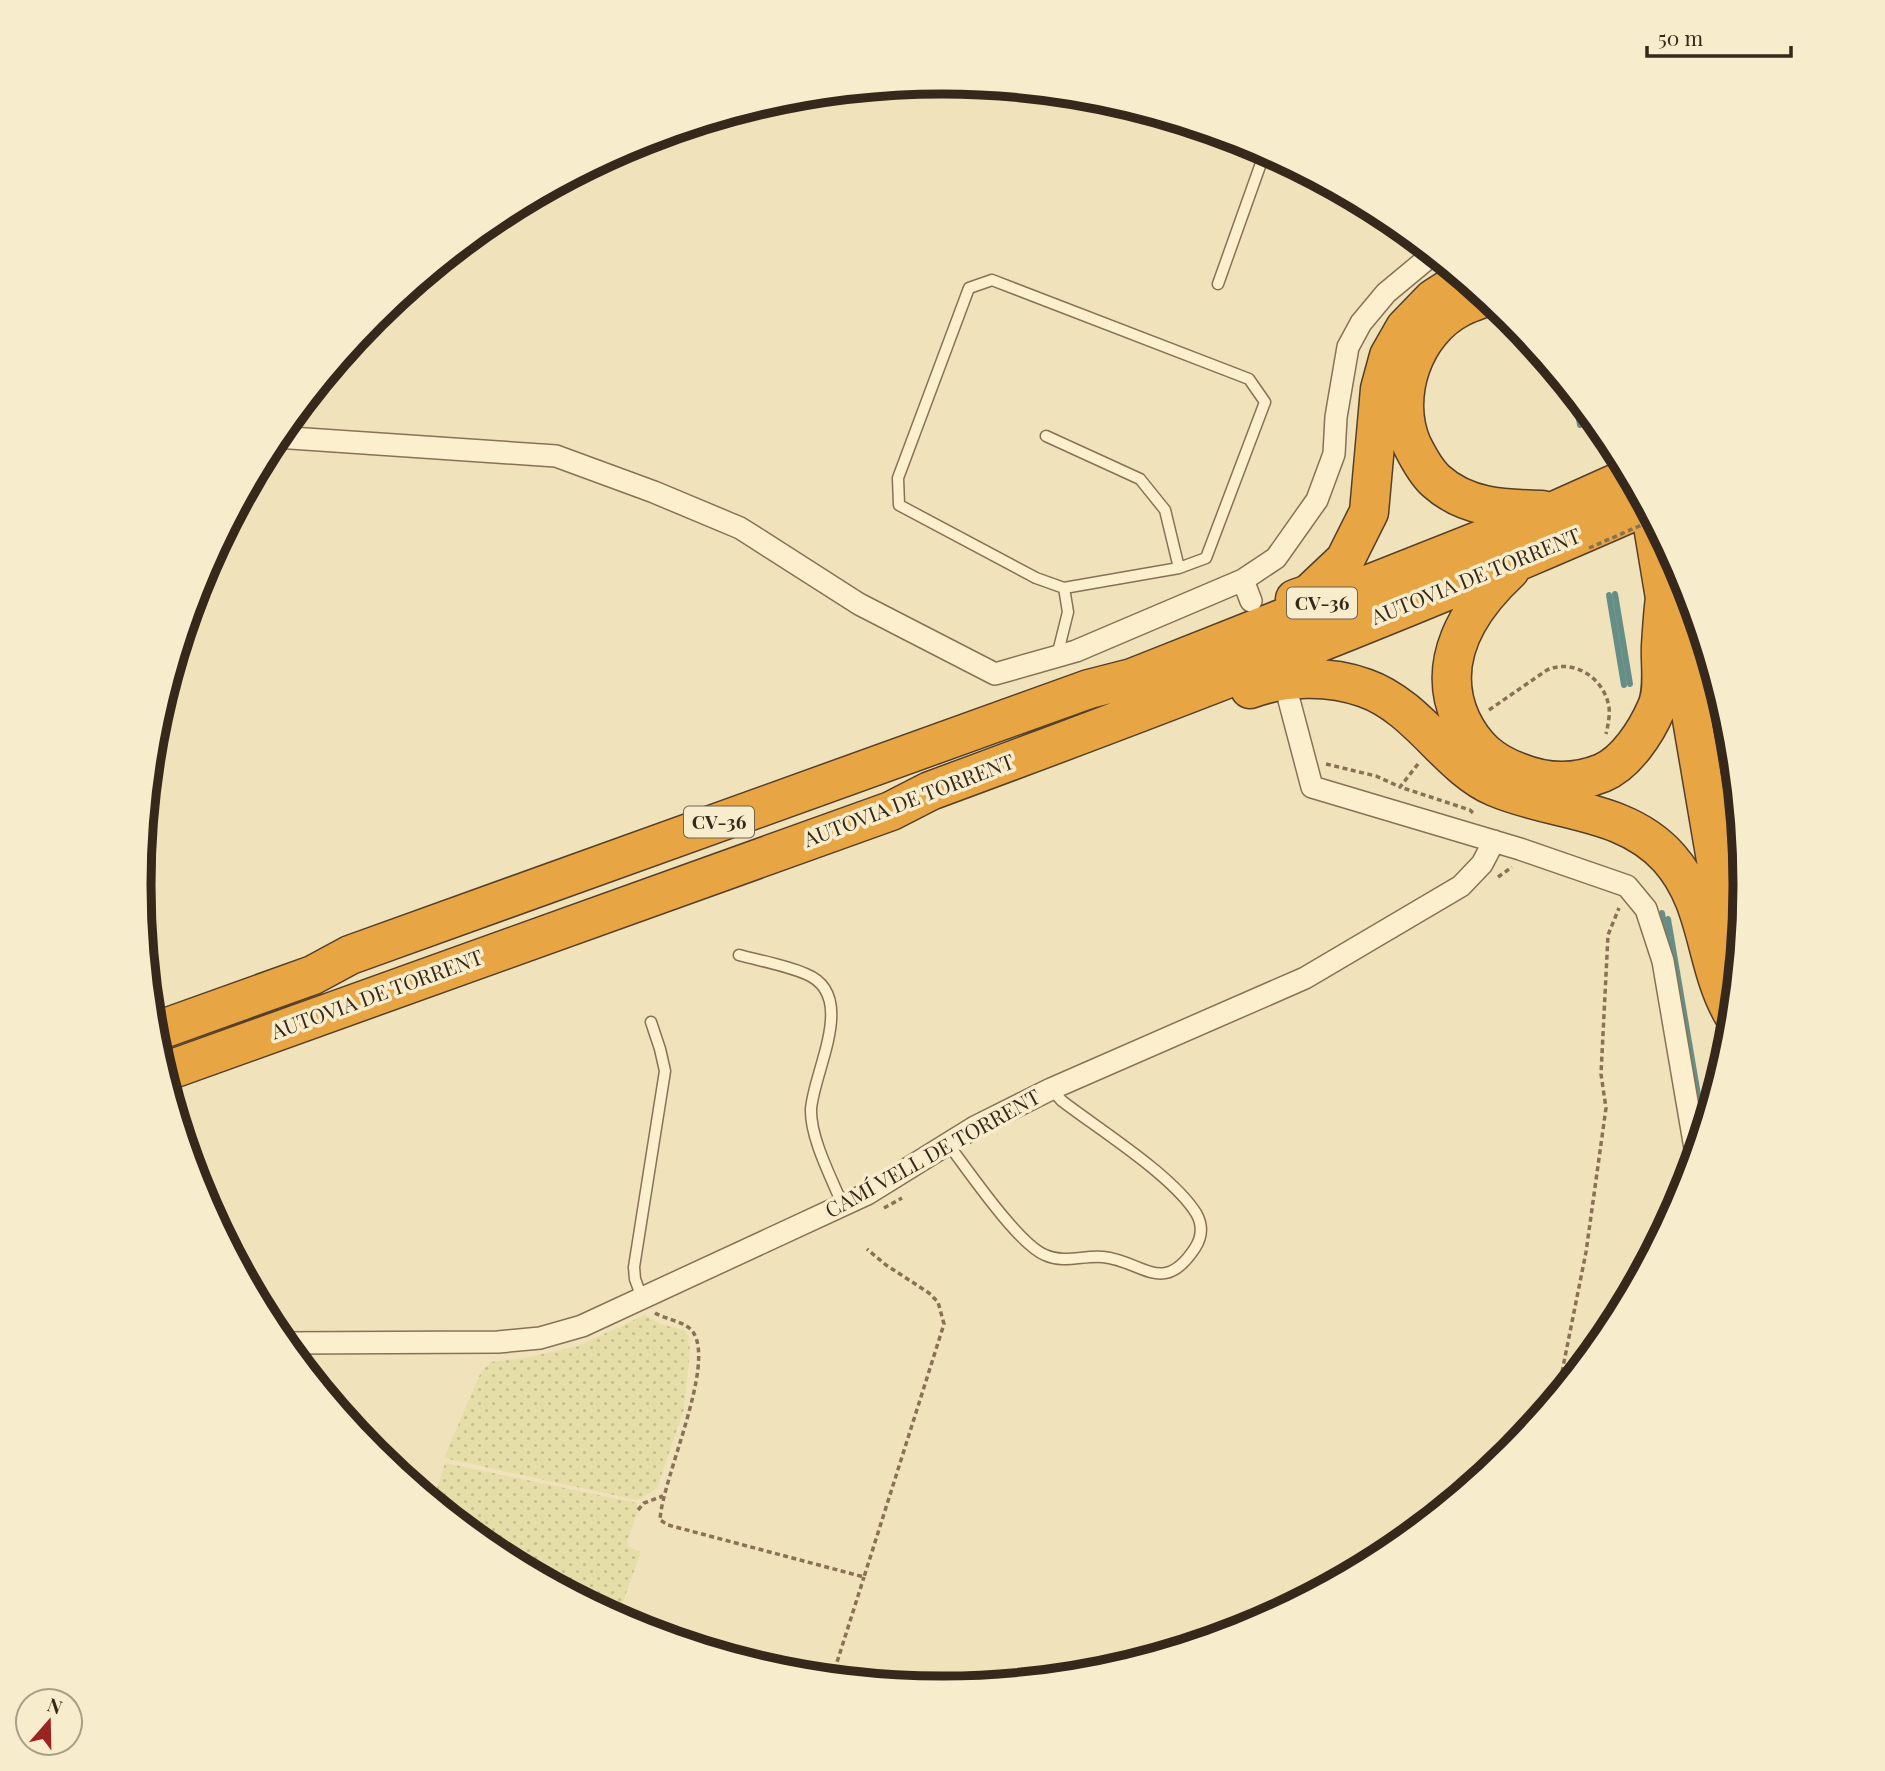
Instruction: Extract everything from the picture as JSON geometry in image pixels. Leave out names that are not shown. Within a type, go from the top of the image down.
[{"type":"highway","points":[[1089,689],[1126,665],[1309,594],[1346,560],[1369,512],[1380,389],[1389,356],[1414,318],[1433,299],[1456,284]]},
{"type":"highway","points":[[1475,301],[1460,307],[1436,326],[1418,349],[1402,402],[1406,432],[1417,456],[1435,480],[1460,497],[1485,507],[1578,528]]},
{"type":"highway","name":"AUTOVIA DE TORRENT","points":[[173,1069],[891,811],[930,792],[1190,695],[1522,559],[1578,528],[1624,483]]},
{"type":"highway","name":"AUTOVIA DE TORRENT","points":[[165,1028],[313,975],[350,954],[1089,689],[1132,678],[1638,509]]},
{"type":"highway","points":[[1656,546],[1665,598],[1679,643],[1731,950]]},
{"type":"highway","points":[[1522,559],[1491,587],[1473,611],[1458,639],[1452,660],[1451,682],[1460,717],[1468,735],[1484,754],[1506,768],[1531,777],[1556,781],[1581,779],[1604,772],[1626,755],[1645,732],[1658,706],[1665,598]]},
{"type":"highway","points":[[891,811],[939,805],[1264,684],[1297,679],[1329,680],[1365,688],[1396,705],[1466,767],[1492,786],[1529,800],[1605,817],[1639,833],[1668,857],[1690,887],[1704,925],[1725,1000]]},
{"type":"highway","points":[[162,1011],[305,960],[350,954]]},
{"type":"street","points":[[291,438],[556,456],[654,492],[740,528],[859,604],[995,674],[1076,651],[1243,580],[1276,558],[1317,499],[1334,454],[1336,417],[1348,347],[1361,323],[1385,293],[1426,260]]},
{"type":"street","points":[[1243,580],[1251,601]]},
{"type":"street","points":[[1289,700],[1311,787],[1494,841],[1627,886],[1646,909],[1663,961],[1693,1137]]},
{"type":"street","name":"CAMÍ VELL DE TORRENT","points":[[298,1343],[498,1342],[540,1338],[582,1326],[867,1195],[975,1127],[1051,1089],[1305,978],[1461,886],[1482,864],[1494,841]]},
{"type":"lane","points":[[1218,284],[1261,162]]},
{"type":"lane","points":[[992,281],[1249,379],[1265,402],[1206,558],[1179,568],[1065,588],[1036,578],[899,505],[898,478],[969,288],[992,281]]},
{"type":"lane","points":[[1046,436],[1140,479],[1165,510],[1179,568]]},
{"type":"lane","points":[[1058,656],[1068,612],[1065,588]]},
{"type":"lane","points":[[739,955],[806,974],[821,982],[830,996],[832,1013],[811,1110],[813,1126],[843,1206]]},
{"type":"lane","points":[[642,1298],[634,1267],[665,1071],[651,1022]]},
{"type":"lane","points":[[948,1144],[1022,1239],[1044,1255],[1067,1261],[1096,1256],[1114,1258],[1154,1275],[1171,1273],[1196,1246],[1202,1231],[1197,1214],[1171,1184],[1062,1101],[1051,1089]]},
{"type":"path","points":[[1578,528],[1644,521]]},
{"type":"path","points":[[1489,710],[1547,670],[1557,665],[1567,665],[1593,677],[1604,691],[1609,719],[1605,735]]},
{"type":"path","points":[[1401,787],[1426,754]]},
{"type":"path","points":[[1321,763],[1376,776],[1470,810],[1480,820]]},
{"type":"path","points":[[1561,1378],[1586,1252],[1606,1108],[1601,1074],[1608,935],[1627,886]]},
{"type":"path","points":[[835,1669],[944,1324],[938,1302],[929,1293],[867,1249]]},
{"type":"path","points":[[642,1298],[654,1312],[691,1329],[697,1346],[690,1409],[663,1496],[660,1520],[668,1525],[864,1577]]},
{"type":"path","points":[[638,1510],[644,1503],[663,1496]]},
{"type":"shaded area","points":[[645,1315],[660,1324],[684,1330],[688,1336],[690,1350],[684,1409],[657,1488],[636,1500],[444,1458],[481,1372],[491,1362],[525,1358],[578,1346]]},
{"type":"shaded area","points":[[445,1463],[637,1503],[637,1514],[627,1542],[629,1547],[641,1552],[621,1607],[547,1571],[503,1543],[436,1492]]},
{"type":"waterway","points":[[1578,416],[1580,425]]},
{"type":"waterway","points":[[1615,594],[1630,684]]},
{"type":"waterway","points":[[1609,595],[1624,685]]},
{"type":"waterway","points":[[1662,913],[1666,939]]},
{"type":"waterway","points":[[1668,919],[1701,1111]]}]
